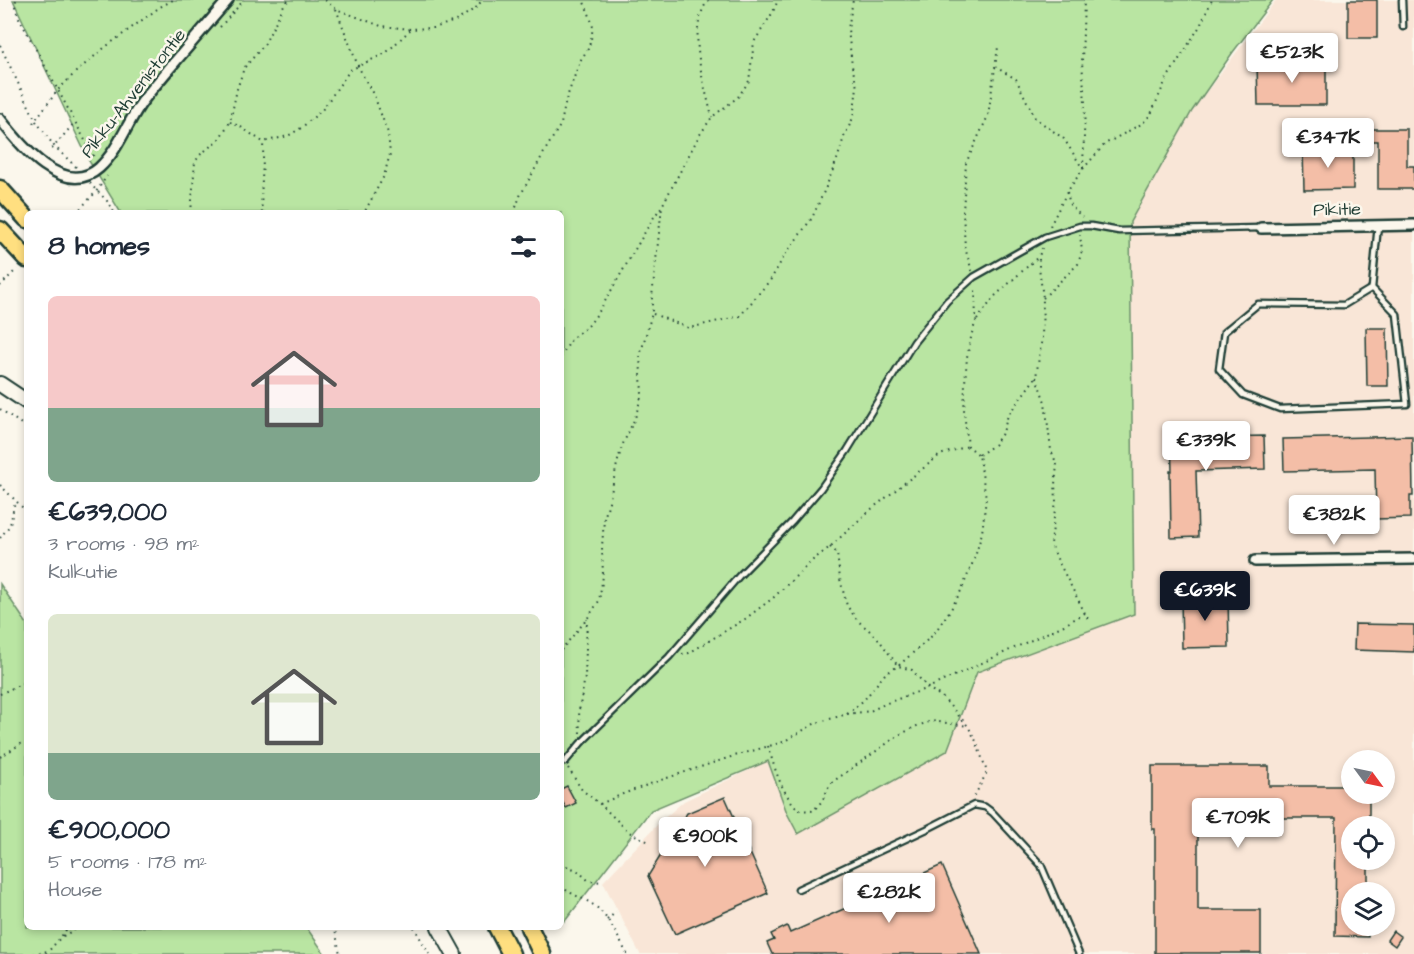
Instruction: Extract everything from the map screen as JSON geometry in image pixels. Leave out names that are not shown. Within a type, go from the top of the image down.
[{"type":"highway","points":[[0,189],[24,216]]},
{"type":"highway","points":[[0,230],[24,263]]},
{"type":"highway","points":[[498,930],[511,954]]},
{"type":"highway","points":[[531,930],[542,954]]},
{"type":"street","name":"Pikku-Ahvenistontie","points":[[0,119],[37,160],[50,170],[66,176],[86,177],[100,167],[115,147],[141,103],[228,0]]},
{"type":"street","name":"Pikitie","points":[[1261,228],[1414,225]]},
{"type":"street","points":[[0,384],[24,400]]},
{"type":"street","points":[[1255,561],[1414,559]]},
{"type":"street","points":[[441,930],[454,954]]},
{"type":"lane","points":[[1402,0],[1402,27]]},
{"type":"lane","points":[[1372,288],[1344,305],[1258,304],[1224,332],[1219,369],[1243,395],[1280,409],[1407,404],[1397,314],[1372,288],[1378,225]]},
{"type":"lane","points":[[565,762],[581,743],[669,657],[739,576],[792,522],[821,488],[847,451],[914,342],[947,301],[974,277],[1045,237],[1080,226],[1119,231],[1261,228]]},
{"type":"lane","points":[[798,889],[974,805],[985,807],[1041,865],[1079,954]]},
{"type":"path","points":[[16,0],[18,16],[100,167]]},
{"type":"path","points":[[34,122],[58,90],[105,48],[173,0]]},
{"type":"path","points":[[220,27],[244,0]]},
{"type":"path","points":[[191,210],[195,162],[219,139],[230,122],[244,68],[264,45],[284,5],[289,0]]},
{"type":"path","points":[[325,0],[336,9],[381,26],[411,29],[434,28],[458,20],[477,7],[482,0]]},
{"type":"path","points":[[515,210],[520,196],[561,124],[566,100],[580,61],[588,49],[593,27],[583,0]]},
{"type":"path","points":[[708,0],[697,27],[698,54],[712,117]]},
{"type":"path","points":[[564,352],[572,338],[589,325],[600,310],[662,206],[699,136],[712,117],[738,96],[749,81],[754,42],[778,0]]},
{"type":"path","points":[[652,314],[689,328],[740,316],[771,279],[812,218],[838,157],[843,137],[853,118],[857,87],[848,29],[853,0]]},
{"type":"path","points":[[1083,169],[1084,0]]},
{"type":"path","points":[[979,455],[994,445],[1003,432],[1008,415],[1036,377],[1042,338],[1043,298],[1039,256],[1045,237],[1067,192],[1105,144],[1143,123],[1151,114],[1166,80],[1200,26],[1212,0]]},
{"type":"path","points":[[336,9],[388,133],[390,154],[384,176],[366,210]]},
{"type":"path","points":[[230,122],[242,127],[263,142],[288,136],[322,110],[350,70],[386,53],[411,29]]},
{"type":"path","points":[[0,45],[34,122],[53,147],[86,177],[113,210]]},
{"type":"path","points":[[976,321],[974,277],[965,248],[963,212],[966,163],[988,116],[998,47]]},
{"type":"path","points":[[994,66],[1016,79],[1035,118],[1064,139],[1083,169]]},
{"type":"path","points":[[53,147],[75,122]]},
{"type":"path","points":[[262,210],[260,192],[264,165],[263,142]]},
{"type":"path","points":[[79,210],[96,192],[108,174]]},
{"type":"path","points":[[1067,192],[1070,205],[1091,226]]},
{"type":"path","points":[[564,647],[588,619],[599,601],[603,576],[604,519],[622,446],[635,418],[642,394],[640,356],[652,314],[662,206]]},
{"type":"path","points":[[1043,298],[1078,264],[1082,251],[1080,226]]},
{"type":"path","points":[[847,714],[864,700],[884,675],[898,666],[933,635],[962,589],[982,533],[986,498],[979,455],[968,446],[964,412],[967,357],[972,333],[976,321],[995,296],[1039,256]]},
{"type":"path","points":[[0,286],[24,263]]},
{"type":"path","points":[[1036,377],[1045,402],[1051,450],[1057,465],[1051,544],[1088,619]]},
{"type":"path","points":[[0,409],[24,426]]},
{"type":"path","points":[[669,657],[689,653],[745,619],[773,598],[894,490],[940,455],[968,446]]},
{"type":"path","points":[[0,485],[24,509]]},
{"type":"path","points":[[0,538],[10,525],[15,501]]},
{"type":"path","points":[[831,547],[837,554],[847,606],[858,621],[878,637],[898,666],[912,670],[928,688],[942,698],[968,726],[976,741],[987,772],[969,808]]},
{"type":"path","points":[[600,804],[668,778],[783,742],[816,723],[847,714],[870,711],[928,688],[1085,613]]},
{"type":"path","points":[[581,743],[579,711],[585,677],[588,619]]},
{"type":"path","points":[[0,694],[24,682]]},
{"type":"path","points":[[768,746],[780,784],[790,802],[799,810],[813,811],[822,801],[831,783],[899,735],[932,721],[968,726]]},
{"type":"path","points":[[0,757],[24,742]]},
{"type":"path","points":[[565,762],[582,790],[629,832],[651,843]]},
{"type":"path","points":[[564,865],[577,870],[589,881],[603,882]]},
{"type":"path","points":[[564,888],[598,908],[627,954]]},
{"type":"path","points":[[607,920],[616,912]]},
{"type":"path","points":[[33,954],[47,953],[66,930]]},
{"type":"path","points":[[61,938],[75,930]]},
{"type":"path","points":[[334,930],[340,954]]},
{"type":"path","points":[[416,930],[429,954]]},
{"type":"shaded area","points":[[1276,0],[1414,0],[1414,954],[640,954],[603,882],[660,822],[684,801],[768,761],[787,813],[798,833],[946,751],[977,672],[1134,614],[1130,222],[1192,111]]},
{"type":"green space","points":[[13,0],[1273,0],[1192,111],[1130,222],[1134,614],[977,672],[947,751],[798,834],[787,813],[768,761],[651,810],[565,921],[564,210],[119,210],[89,161]]},
{"type":"green space","points":[[0,584],[24,620],[24,930],[308,930],[325,954],[0,954]]},
{"type":"building","points":[[1348,0],[1377,0],[1377,38],[1348,38]]},
{"type":"building","points":[[1257,63],[1326,63],[1326,105],[1258,105]]},
{"type":"building","points":[[1361,129],[1407,129],[1407,166],[1414,166],[1414,189],[1378,189],[1378,141],[1360,141]]},
{"type":"building","points":[[1353,148],[1353,189],[1304,190],[1303,149]]},
{"type":"building","points":[[1366,328],[1387,328],[1388,386],[1367,386]]},
{"type":"building","points":[[1264,436],[1265,469],[1196,471],[1198,537],[1171,538],[1171,438]]},
{"type":"building","points":[[1412,436],[1413,496],[1410,496],[1410,518],[1376,519],[1375,469],[1284,471],[1283,439]]},
{"type":"building","points":[[1228,596],[1229,647],[1182,648],[1181,597]]},
{"type":"building","points":[[1355,624],[1414,625],[1414,652],[1354,650]]},
{"type":"building","points":[[1152,766],[1269,766],[1269,786],[1341,786],[1341,804],[1369,804],[1369,816],[1341,816],[1341,870],[1368,870],[1368,882],[1341,882],[1341,936],[1368,937],[1335,936],[1336,818],[1269,818],[1269,829],[1198,829],[1198,910],[1261,910],[1261,953],[1155,953],[1155,829],[1152,829]]},
{"type":"building","points":[[567,786],[576,803],[566,808],[564,804],[564,788]]},
{"type":"building","points":[[725,797],[768,893],[675,934],[648,876],[687,813]]},
{"type":"building","points":[[942,865],[981,954],[772,954],[767,943],[774,940],[771,934],[787,926],[790,933]]},
{"type":"building","points":[[1395,932],[1401,937],[1395,946],[1387,940],[1390,936],[1395,936]]}]
